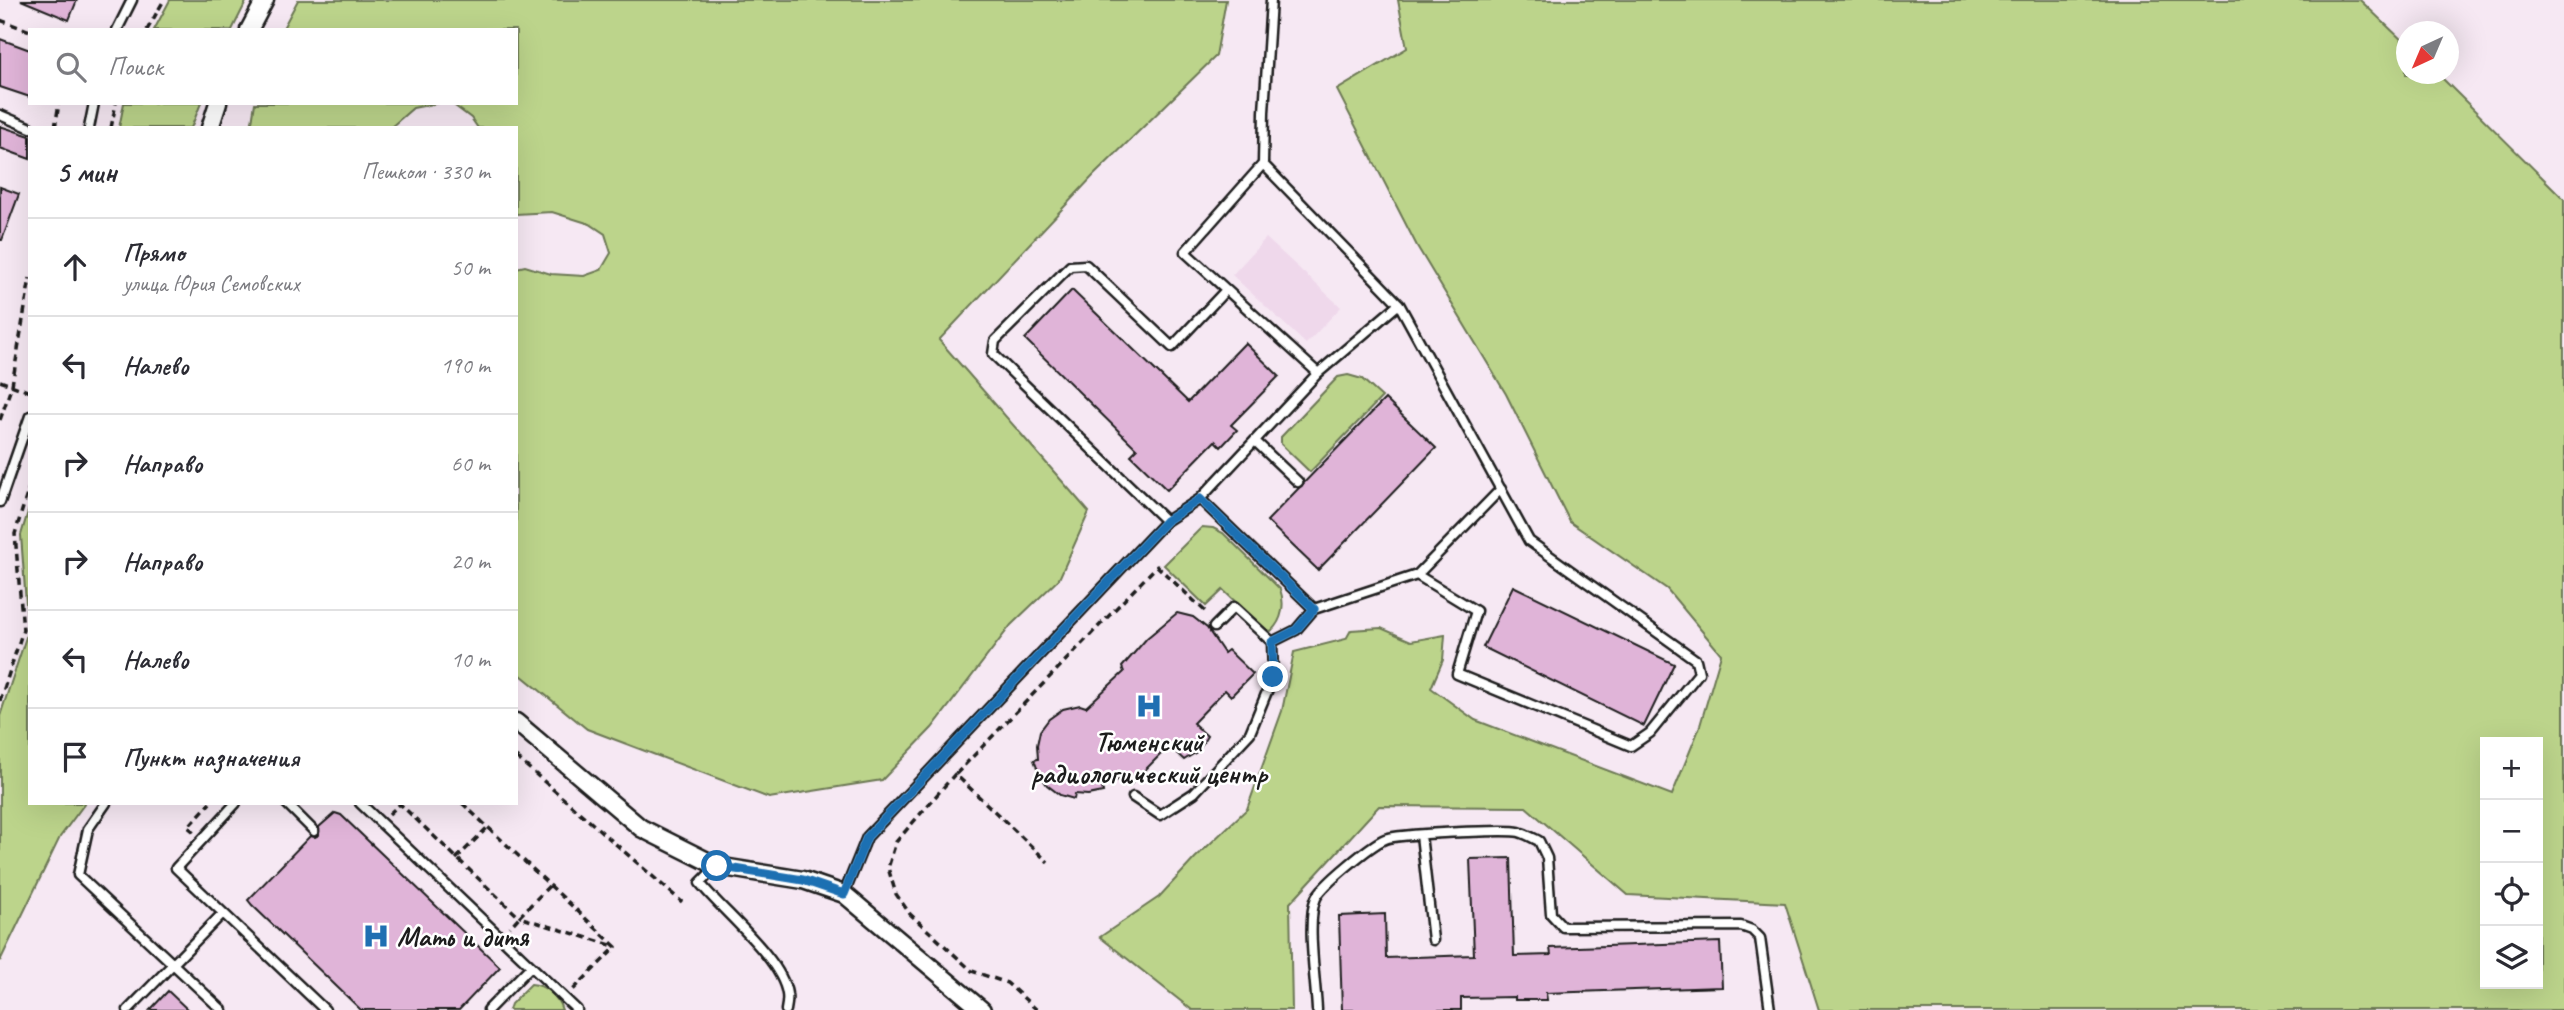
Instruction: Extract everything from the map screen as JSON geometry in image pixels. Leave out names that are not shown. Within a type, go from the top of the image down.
[{"type":"street","points":[[250,28],[265,0]]},
{"type":"street","points":[[211,126],[217,105]]},
{"type":"street","points":[[518,724],[641,828],[717,866],[803,880],[844,894],[982,1010]]},
{"type":"lane","points":[[118,28],[132,0]]},
{"type":"lane","points":[[1271,0],[1263,164],[1185,252],[1318,373]]},
{"type":"lane","points":[[89,126],[94,105]]},
{"type":"lane","points":[[0,115],[28,127]]},
{"type":"lane","points":[[1263,164],[1399,304],[1529,541],[1696,660],[1699,673],[1650,733],[1631,746],[1457,674],[1476,611],[1418,575]]},
{"type":"lane","points":[[1166,521],[993,354],[995,341],[1070,267],[1086,265],[1172,347],[1226,290]]},
{"type":"lane","points":[[844,894],[867,837],[1166,521],[1200,499],[1318,373],[1399,304]]},
{"type":"lane","points":[[1,496],[28,422]]},
{"type":"lane","points":[[1255,441],[1298,482]]},
{"type":"lane","points":[[1272,642],[1296,630],[1314,609],[1418,575],[1501,489]]},
{"type":"lane","points":[[1200,499],[1314,609]]},
{"type":"lane","points":[[1133,797],[1160,815],[1194,793],[1250,733],[1273,677],[1272,642],[1234,607],[1216,625]]},
{"type":"lane","points":[[105,805],[88,829],[78,874],[222,1010]]},
{"type":"lane","points":[[234,805],[176,867],[325,1010]]},
{"type":"lane","points":[[288,805],[314,831]]},
{"type":"lane","points":[[362,805],[577,1010]]},
{"type":"lane","points":[[1317,1010],[1312,913],[1317,895],[1361,855],[1386,838],[1518,831],[1539,841],[1547,858],[1552,914],[1563,927],[1741,926],[1752,930],[1760,938],[1770,1010]]},
{"type":"lane","points":[[1421,835],[1433,940]]},
{"type":"lane","points":[[717,866],[701,883],[717,904],[767,954],[787,992],[786,1010]]},
{"type":"lane","points":[[128,1010],[223,913]]},
{"type":"lane","points":[[488,1010],[531,966]]},
{"type":"path","points":[[148,28],[164,0]]},
{"type":"path","points":[[0,20],[28,30]]},
{"type":"path","points":[[55,126],[59,105]]},
{"type":"path","points":[[111,126],[116,105]]},
{"type":"path","points":[[0,420],[12,385],[28,290]]},
{"type":"path","points":[[0,381],[28,391]]},
{"type":"path","points":[[0,701],[23,630],[15,534],[28,491]]},
{"type":"path","points":[[1037,1010],[1007,983],[972,971],[909,914],[896,894],[888,868],[896,842],[955,774],[1157,566],[1216,625]]},
{"type":"path","points":[[518,759],[682,902]]},
{"type":"path","points":[[955,774],[1048,862]]},
{"type":"path","points":[[380,810],[387,816],[399,805]]},
{"type":"path","points":[[401,805],[519,917],[616,947]]},
{"type":"path","points":[[464,805],[616,947]]},
{"type":"path","points":[[456,859],[487,827]]},
{"type":"path","points":[[507,930],[550,886]]},
{"type":"path","points":[[569,990],[574,990],[616,947]]},
{"type":"shaded area","points":[[1266,238],[1341,307],[1306,344],[1232,275]]},
{"type":"green space","points":[[170,0],[247,0],[233,28],[155,28]]},
{"type":"green space","points":[[298,0],[1226,0],[1216,56],[1094,175],[939,340],[1089,512],[1059,579],[1011,625],[932,728],[882,780],[769,798],[587,729],[518,673],[518,268],[525,266],[551,274],[584,276],[601,270],[611,253],[605,234],[590,224],[552,212],[518,214],[518,126],[477,126],[471,118],[454,105],[518,105],[518,28],[283,28]]},
{"type":"green space","points":[[1398,0],[2360,0],[2396,34],[2396,84],[2448,84],[2564,199],[2564,1010],[1819,1010],[1785,903],[1628,895],[1526,807],[1379,806],[1290,903],[1292,1010],[1192,1010],[1100,937],[1159,897],[1195,858],[1247,809],[1282,711],[1294,652],[1346,639],[1351,630],[1381,628],[1411,641],[1445,635],[1443,660],[1431,688],[1475,720],[1672,795],[1699,729],[1721,654],[1667,589],[1570,522],[1506,394],[1417,246],[1337,90],[1407,48]]},
{"type":"green space","points":[[124,105],[200,105],[192,126],[119,126]]},
{"type":"green space","points":[[255,105],[428,105],[413,108],[392,126],[251,126]]},
{"type":"green space","points":[[1348,375],[1362,379],[1382,397],[1310,472],[1281,444],[1281,437],[1338,377]]},
{"type":"green space","points":[[28,512],[28,631],[21,535]]},
{"type":"green space","points":[[1202,527],[1223,533],[1280,589],[1282,611],[1271,631],[1264,629],[1223,590],[1206,606],[1164,565]]},
{"type":"green space","points":[[28,631],[28,805],[84,805],[60,837],[0,961],[0,716]]},
{"type":"green space","points":[[531,984],[550,992],[562,1010],[509,1010],[511,1004]]},
{"type":"building","points":[[21,0],[77,0],[69,20]]},
{"type":"building","points":[[0,39],[28,49],[28,96],[0,87]]},
{"type":"building","points":[[0,126],[28,135],[28,158],[0,148]]},
{"type":"building","points":[[0,187],[19,194],[2,240],[0,240]]},
{"type":"building","points":[[1072,290],[1188,402],[1245,343],[1279,376],[1231,425],[1237,430],[1221,447],[1215,441],[1167,490],[1131,455],[1137,449],[1025,339]]},
{"type":"building","points":[[1385,399],[1436,448],[1318,570],[1267,521]]},
{"type":"building","points":[[1513,586],[1674,664],[1644,726],[1483,647]]},
{"type":"building","name":"Тюменский радиологический центр","points":[[1177,613],[1193,617],[1207,628],[1224,653],[1228,650],[1253,674],[1231,696],[1225,690],[1193,723],[1207,736],[1198,751],[1184,760],[1169,746],[1131,784],[1124,777],[1102,787],[1103,792],[1075,794],[1074,799],[1060,795],[1047,785],[1034,760],[1038,759],[1040,731],[1049,719],[1063,709],[1080,705],[1086,707],[1124,672],[1122,667],[1147,638]]},
{"type":"building","name":"Мать и дитя","points":[[335,813],[341,815],[500,967],[459,1010],[361,1010],[248,900],[310,836],[319,835],[319,827]]},
{"type":"building","points":[[1511,858],[1514,956],[1551,955],[1550,948],[1720,942],[1722,987],[1546,993],[1547,1000],[1515,1000],[1515,997],[1461,998],[1461,1010],[1342,1010],[1339,916],[1385,914],[1386,958],[1474,955],[1470,859]]},
{"type":"building","points":[[168,991],[188,1010],[150,1010]]},
{"type":"place","name":"Тюменский радиологический центр","points":[[1149,706]]},
{"type":"place","name":"Мать и дитя","points":[[376,936]]},
{"type":"route","points":[[717,866],[803,880],[844,894],[867,837],[1166,521],[1200,499],[1314,609],[1296,630],[1272,642],[1273,677]]}]
